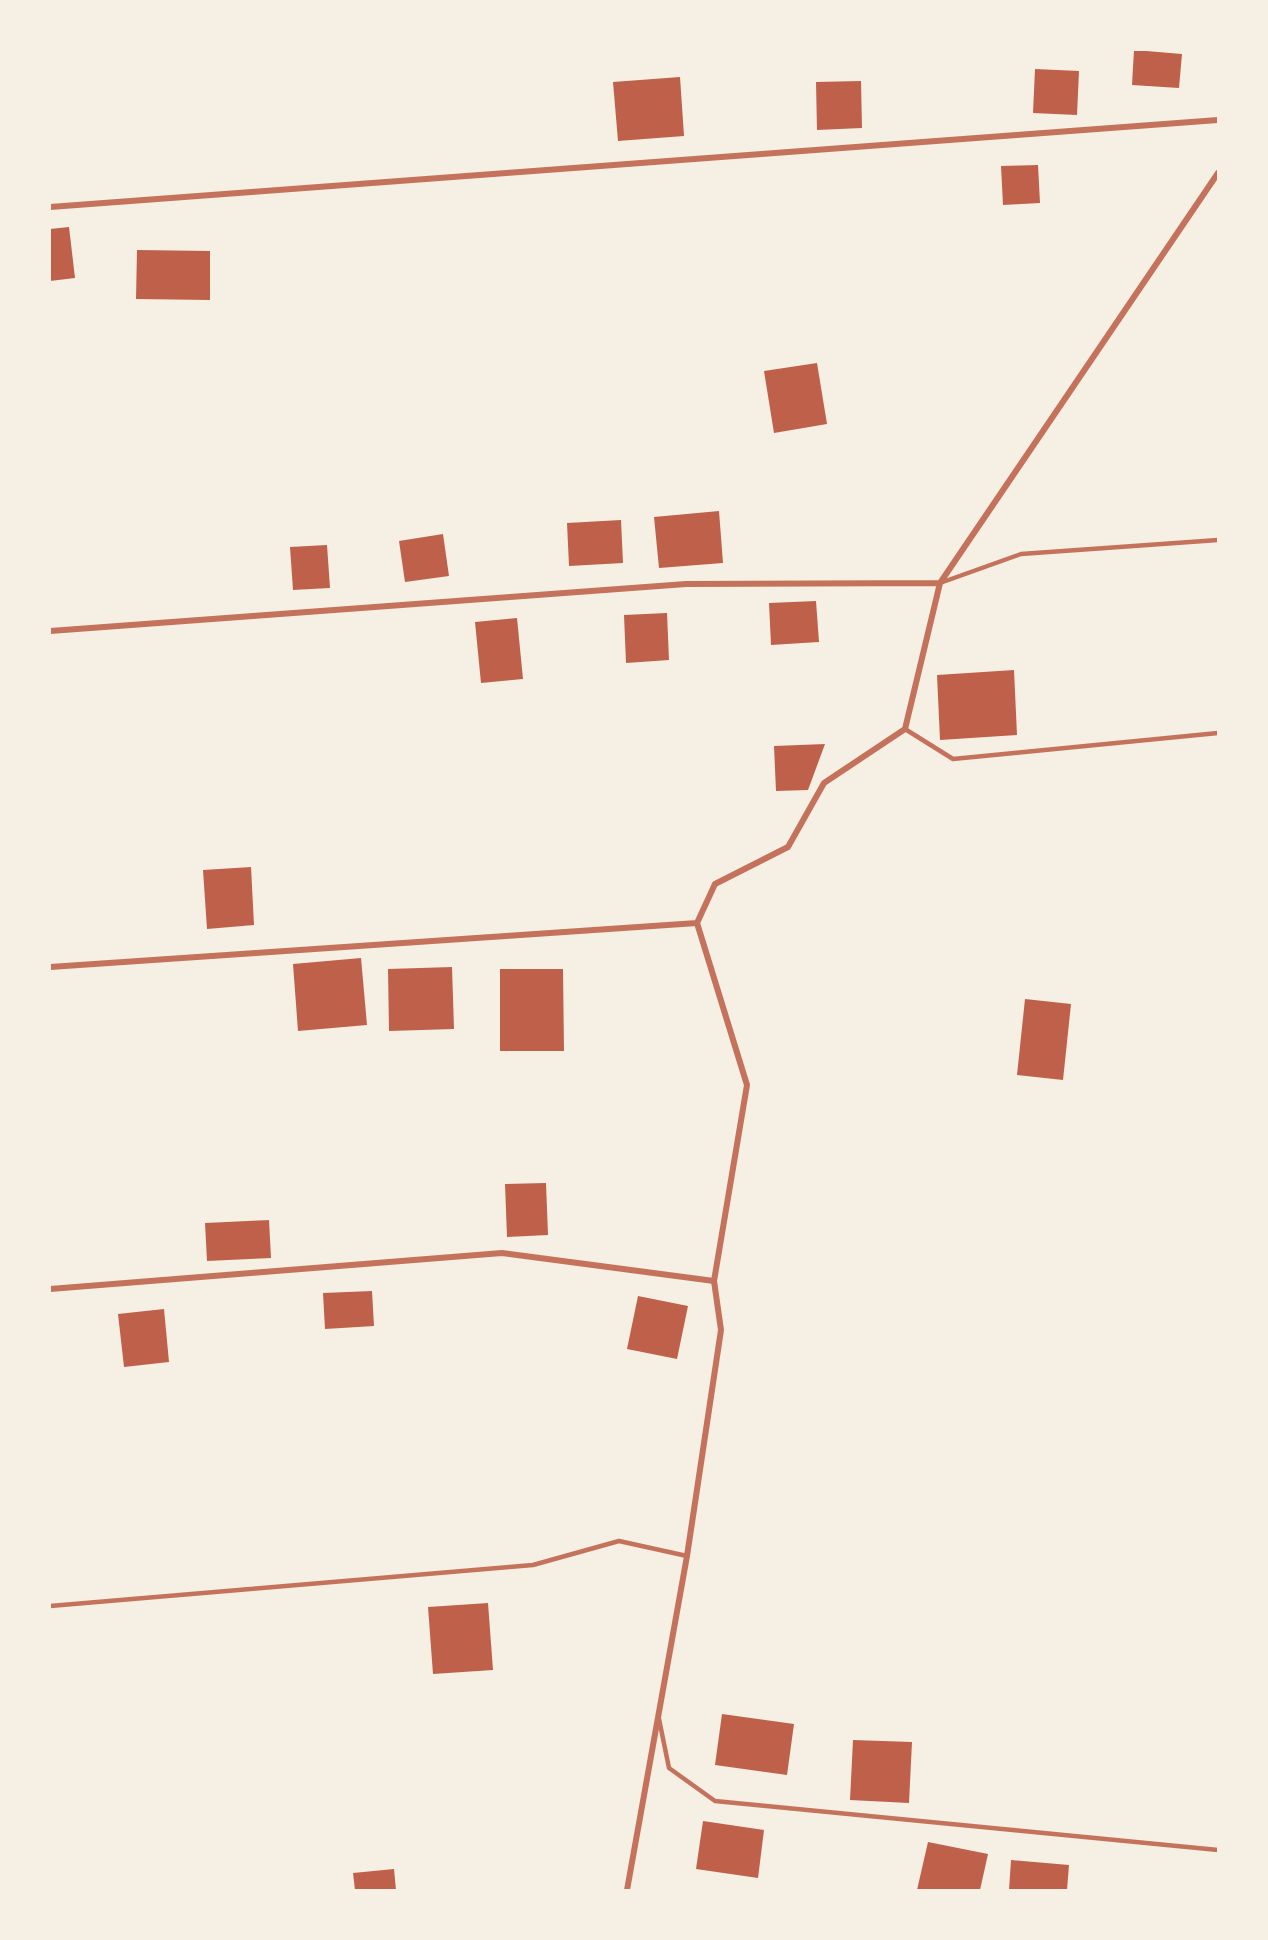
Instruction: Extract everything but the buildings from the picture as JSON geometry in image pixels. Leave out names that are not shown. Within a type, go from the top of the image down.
[{"type":"street","points":[[50,207],[1218,120]]},
{"type":"street","points":[[627,1890],[687,1556],[721,1330],[714,1281],[747,1085],[697,923],[716,884],[788,847],[824,783],[904,729],[940,583],[1218,173]]},
{"type":"street","points":[[50,631],[687,584],[940,583]]},
{"type":"street","points":[[50,968],[697,923]]},
{"type":"street","points":[[50,1289],[502,1253],[714,1281]]},
{"type":"lane","points":[[940,583],[1021,554],[1218,540]]},
{"type":"lane","points":[[904,729],[953,759],[1218,733]]},
{"type":"lane","points":[[50,1606],[533,1565],[619,1541],[687,1556]]},
{"type":"lane","points":[[658,1716],[669,1768],[715,1801],[1218,1850]]}]
